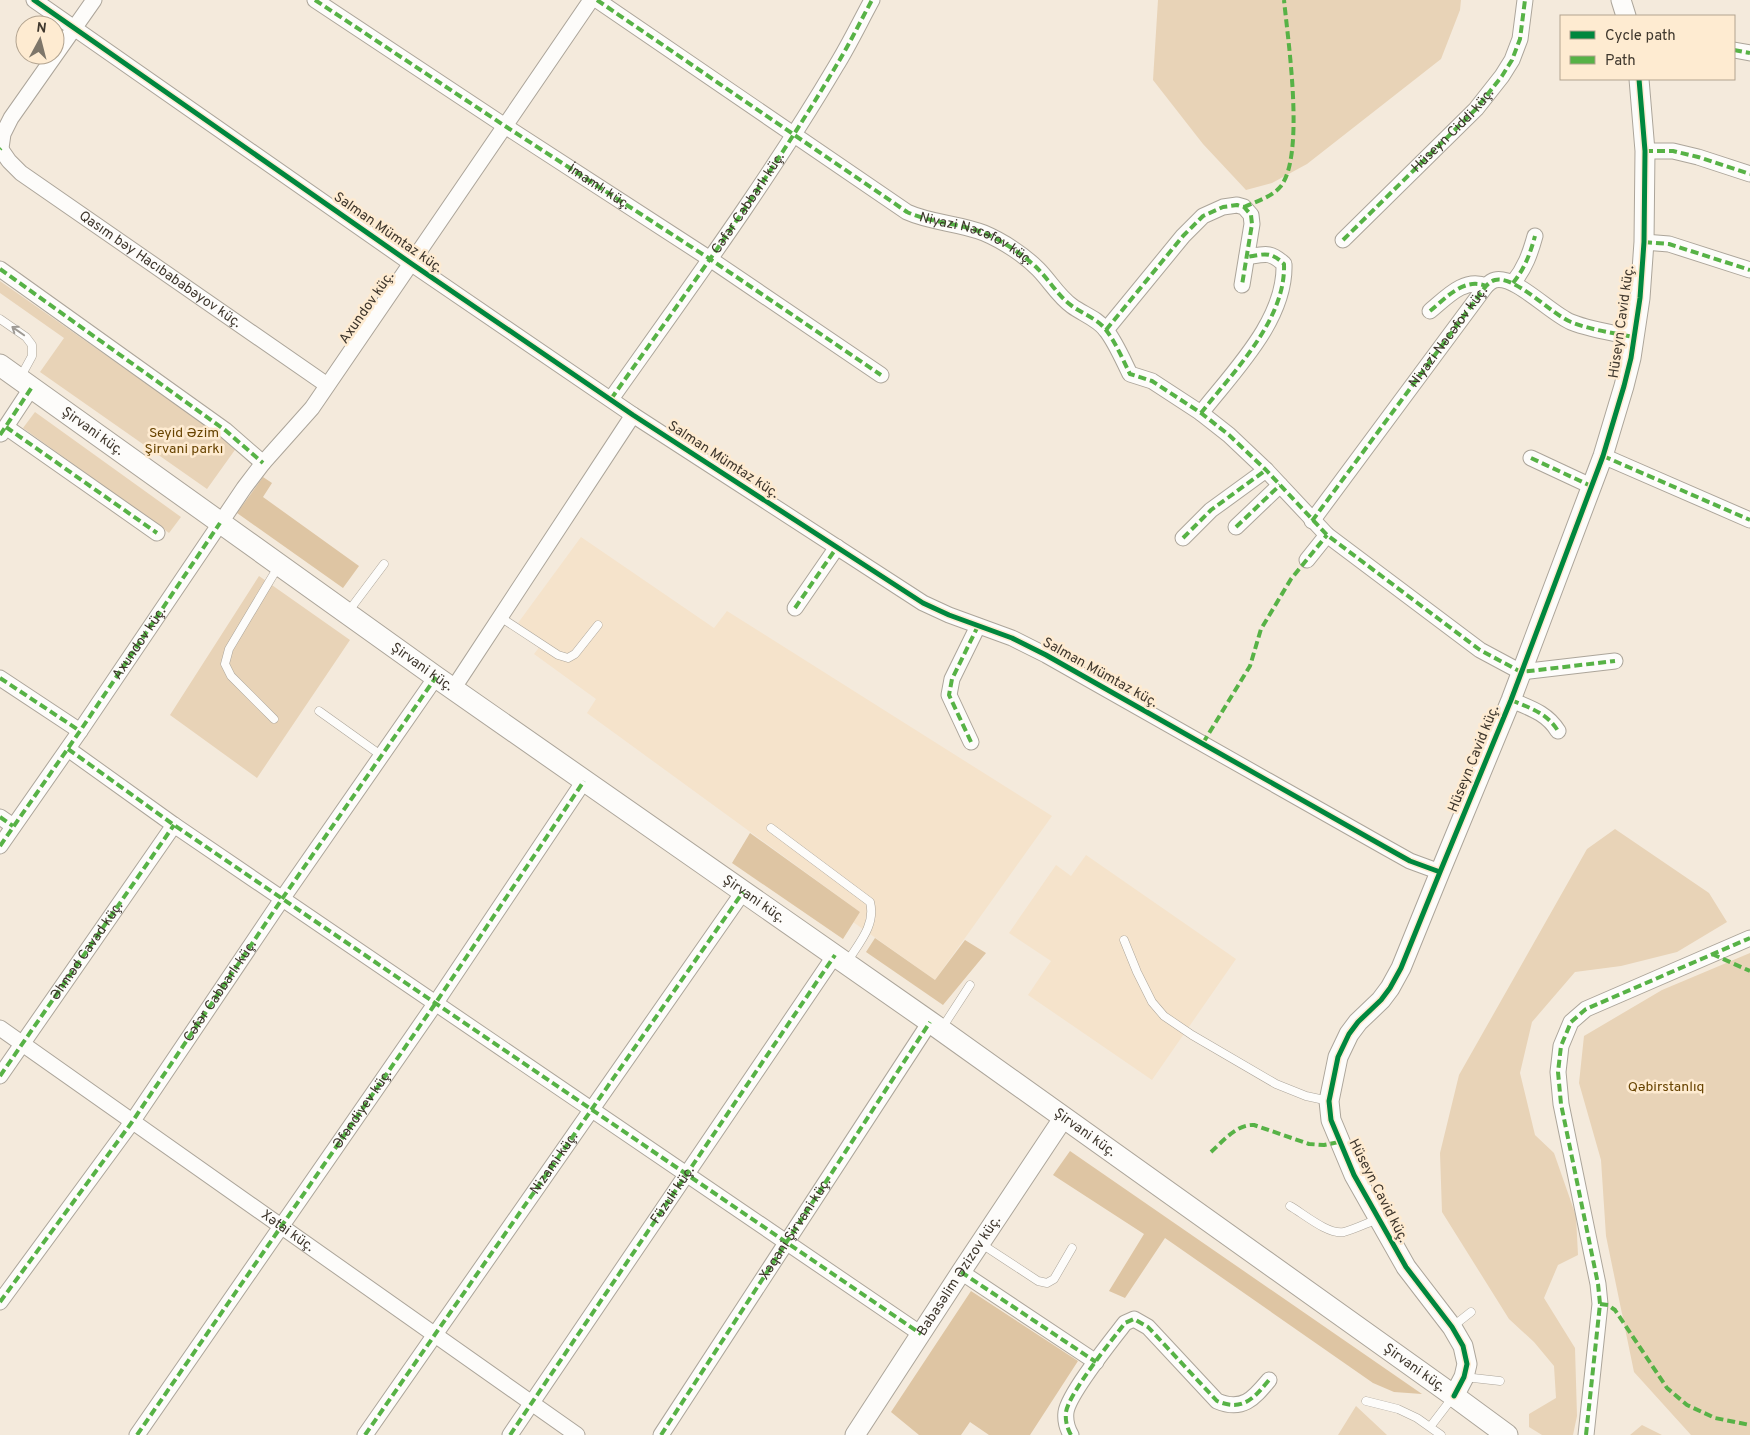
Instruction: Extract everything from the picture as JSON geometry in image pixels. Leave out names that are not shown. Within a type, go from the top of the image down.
[{"type":"main road","name":"Şirvani küç.","points":[[0,365],[444,683],[936,1026],[1507,1435]]},
{"type":"street","name":"Salman Mümtaz küç.","points":[[34,0],[412,264],[633,415],[923,603],[1012,638],[1046,655],[1385,848],[1410,861],[1440,872]]},
{"type":"street","points":[[0,148],[3,134],[11,118],[94,0]]},
{"type":"street","name":"İmamlı küç.","points":[[315,0],[710,259],[881,375]]},
{"type":"street","name":"Axundov küç.","points":[[0,846],[80,732],[220,523],[263,463],[300,422],[327,385],[412,264],[591,0]]},
{"type":"street","name":"Niyazi Nəcəfov küç.","points":[[597,0],[906,212],[921,218],[962,226],[985,234],[1012,249],[1038,269],[1059,295],[1072,306],[1094,319],[1106,330],[1130,374],[1152,381],[1201,413],[1229,435],[1266,470],[1327,535],[1480,650],[1521,672]]},
{"type":"street","name":"Cəfər Cabbarlı küç.","points":[[611,399],[710,259],[794,134],[836,66],[872,0]]},
{"type":"street","name":"Hüseyn Ciddi küç.","points":[[1343,240],[1476,109],[1502,76],[1512,60],[1520,39],[1525,0]]},
{"type":"street","points":[[1621,0],[1626,15]]},
{"type":"street","points":[[1735,50],[1750,53]]},
{"type":"street","name":"Hüseyn Cavid küç.","points":[[1454,1396],[1464,1377],[1467,1364],[1463,1346],[1452,1327],[1406,1267],[1378,1219],[1354,1175],[1340,1144],[1331,1120],[1329,1101],[1338,1057],[1349,1034],[1358,1022],[1381,1000],[1390,988],[1400,968],[1510,700],[1603,456],[1624,386],[1640,298],[1644,242],[1645,152],[1639,80]]},
{"type":"street","name":"Qasım bəy Hacıbababəyov küç.","points":[[0,148],[8,161],[21,173],[327,385]]},
{"type":"street","points":[[1645,152],[1673,152],[1698,157],[1750,174]]},
{"type":"street","points":[[1106,330],[1183,236],[1203,216],[1223,206],[1244,206],[1251,215],[1252,224],[1242,285]]},
{"type":"street","points":[[1535,236],[1524,269],[1513,283],[1568,321],[1587,328],[1634,337]]},
{"type":"street","points":[[1644,242],[1669,244],[1750,270]]},
{"type":"street","points":[[1201,413],[1262,334],[1277,301],[1284,276],[1284,264],[1275,255],[1265,254],[1247,257]]},
{"type":"street","points":[[0,269],[225,430],[263,463]]},
{"type":"street","name":"Niyazi Nəcəfov küç.","points":[[1312,521],[1486,286],[1493,280],[1513,283]]},
{"type":"street","points":[[1430,310],[1463,286],[1477,283],[1486,286]]},
{"type":"street","points":[[26,383],[3,431],[157,533]]},
{"type":"street","name":"Cəfər Cabbarlı küç.","points":[[0,1302],[132,1122],[282,899],[382,756],[500,617],[633,415]]},
{"type":"street","points":[[1603,456],[1750,520]]},
{"type":"street","points":[[1530,458],[1591,486]]},
{"type":"street","points":[[1183,538],[1211,510],[1266,470]]},
{"type":"street","points":[[1236,527],[1280,485]]},
{"type":"street","points":[[1307,560],[1327,535]]},
{"type":"street","points":[[794,608],[837,546]]},
{"type":"street","points":[[971,742],[949,695],[952,679],[978,626]]},
{"type":"street","points":[[1521,672],[1615,661]]},
{"type":"street","points":[[0,678],[80,732]]},
{"type":"street","points":[[1510,700],[1539,711],[1552,721],[1558,731]]},
{"type":"street","points":[[68,749],[174,825],[920,1334]]},
{"type":"street","name":"Əfəndiyev küç.","points":[[137,1435],[435,1004],[584,781]]},
{"type":"street","points":[[0,817],[14,826]]},
{"type":"street","name":"Əhməd Cavad küç.","points":[[0,1076],[174,825]]},
{"type":"street","name":"Nizami küç.","points":[[365,1435],[743,892]]},
{"type":"street","points":[[1586,1435],[1600,1304],[1598,1284],[1561,1104],[1558,1072],[1560,1046],[1571,1022],[1586,1010],[1750,938]]},
{"type":"street","name":"Füzuli küç.","points":[[510,1435],[687,1175],[840,959]]},
{"type":"street","name":"Xəqani Şirvani küç.","points":[[660,1435],[786,1244],[936,1026]]},
{"type":"street","name":"Xətai küç.","points":[[0,1028],[577,1435]]},
{"type":"street","name":"Babasəlim Əzizov küç.","points":[[855,1435],[1064,1117]]},
{"type":"street","points":[[961,1272],[1096,1362]]},
{"type":"street","points":[[1070,1435],[1066,1411],[1074,1393],[1125,1322],[1134,1319],[1148,1328],[1217,1401],[1235,1406],[1254,1398],[1269,1380]]},
{"type":"lane","points":[[0,319],[26,337],[32,345],[32,356],[26,383]]},
{"type":"lane","points":[[347,613],[384,564]]},
{"type":"lane","points":[[274,719],[231,676],[225,664],[229,649],[279,565]]},
{"type":"lane","points":[[500,617],[558,655],[568,658],[575,654],[598,626]]},
{"type":"lane","points":[[319,711],[382,756]]},
{"type":"lane","points":[[771,828],[870,902],[873,912],[870,926],[840,959]]},
{"type":"lane","points":[[1124,940],[1152,1002],[1164,1016],[1192,1036],[1276,1084],[1306,1096],[1329,1101]]},
{"type":"lane","points":[[936,1026],[970,985]]},
{"type":"lane","points":[[1290,1206],[1326,1229],[1336,1232],[1344,1232],[1378,1219]]},
{"type":"lane","points":[[980,1243],[1038,1281],[1047,1283],[1054,1279],[1072,1248]]},
{"type":"lane","points":[[1452,1327],[1471,1312]]},
{"type":"lane","points":[[1464,1377],[1500,1380]]},
{"type":"lane","points":[[1430,1427],[1454,1396]]},
{"type":"lane","points":[[1366,1400],[1398,1409],[1417,1418],[1441,1435]]},
{"type":"shaded area","points":[[263,477],[272,483],[263,497],[359,566],[343,588],[237,513]]},
{"type":"shaded area","points":[[581,537],[714,628],[727,611],[1052,816],[935,980],[853,922],[860,912],[587,713],[596,699],[534,654],[544,641],[518,623]]},
{"type":"shaded area","points":[[750,833],[860,912],[843,939],[732,863]]},
{"type":"shaded area","points":[[1086,855],[1236,959],[1152,1080],[1028,995],[1051,961],[1009,933],[1056,865],[1071,876]]},
{"type":"shaded area","points":[[875,938],[935,980],[965,940],[986,953],[943,1005],[866,952]]},
{"type":"shaded area","points":[[1070,1151],[1422,1394],[1394,1392],[1373,1383],[1165,1238],[1125,1298],[1109,1291],[1144,1234],[1053,1175]]},
{"type":"shaded area","points":[[971,1291],[1078,1361],[1030,1435],[989,1435],[970,1422],[961,1435],[919,1435],[891,1412]]},
{"type":"green space","points":[[1158,0],[1461,0],[1460,10],[1441,59],[1307,164],[1272,183],[1246,190],[1203,144],[1153,80]]},
{"type":"green space","name":"Seyid Əzim Şirvani parkı","points":[[0,281],[237,447],[207,489],[40,372],[64,338],[0,293]]},
{"type":"green space","points":[[35,412],[181,517],[169,533],[23,428]]},
{"type":"green space","points":[[259,576],[350,640],[257,778],[170,715]]},
{"type":"green space","points":[[1615,829],[1709,893],[1727,922],[1677,952],[1621,966],[1575,972],[1532,1022],[1520,1073],[1535,1135],[1554,1153],[1576,1216],[1578,1255],[1558,1265],[1544,1298],[1575,1348],[1577,1416],[1573,1435],[1542,1435],[1529,1427],[1529,1414],[1556,1398],[1554,1366],[1534,1342],[1509,1319],[1442,1212],[1440,1153],[1459,1075],[1587,849]]},
{"type":"green space","name":"Qəbirstanlıq","points":[[1750,953],[1750,1435],[1691,1435],[1634,1372],[1606,1236],[1601,1160],[1579,1083],[1584,1036],[1662,990]]},
{"type":"green space","points":[[1356,1406],[1387,1435],[1338,1435]]},
{"type":"green space","points":[[1642,1425],[1662,1435],[1630,1435]]},
{"type":"marked path","points":[[315,0],[710,259],[881,375]]},
{"type":"marked path","points":[[597,0],[907,212],[926,219],[984,233],[1020,254],[1038,269],[1067,302],[1103,326],[1113,340],[1130,374],[1152,381],[1201,413],[1229,435],[1266,470],[1327,535],[1480,650],[1521,672],[1615,661]]},
{"type":"marked path","points":[[611,399],[727,235],[783,151],[841,58],[872,0]]},
{"type":"marked path","points":[[1244,207],[1277,190],[1288,171],[1294,124],[1291,68],[1284,0]]},
{"type":"marked path","points":[[1343,240],[1476,109],[1502,76],[1512,60],[1520,39],[1525,0]]},
{"type":"marked path","points":[[1735,50],[1750,53]]},
{"type":"marked path","points":[[1645,151],[1673,151],[1750,174]]},
{"type":"marked path","points":[[1106,330],[1183,236],[1203,216],[1223,207],[1237,205],[1244,207],[1251,215],[1252,224],[1242,285]]},
{"type":"marked path","points":[[1513,283],[1527,261],[1535,236]]},
{"type":"marked path","points":[[1644,242],[1669,244],[1750,270]]},
{"type":"marked path","points":[[1201,413],[1255,344],[1267,325],[1282,285],[1284,264],[1267,254],[1247,257]]},
{"type":"marked path","points":[[0,269],[225,430],[263,463]]},
{"type":"marked path","points":[[1312,521],[1486,286],[1492,281],[1503,280],[1512,283],[1571,322],[1634,337]]},
{"type":"marked path","points":[[1430,311],[1456,290],[1470,284],[1486,286]]},
{"type":"marked path","points":[[0,435],[32,387]]},
{"type":"marked path","points":[[6,427],[157,533]]},
{"type":"marked path","points":[[1603,456],[1750,520]]},
{"type":"marked path","points":[[1531,458],[1591,486]]},
{"type":"marked path","points":[[1183,538],[1211,510],[1266,470]]},
{"type":"marked path","points":[[1236,527],[1280,485]]},
{"type":"marked path","points":[[0,846],[220,523]]},
{"type":"marked path","points":[[1203,743],[1250,666],[1261,629],[1291,579],[1327,535]]},
{"type":"marked path","points":[[795,608],[837,547]]},
{"type":"marked path","points":[[971,742],[949,695],[952,679],[978,626]]},
{"type":"marked path","points":[[0,1302],[132,1122],[282,899],[436,677]]},
{"type":"marked path","points":[[0,678],[80,731]]},
{"type":"marked path","points":[[1511,700],[1543,715],[1558,731]]},
{"type":"marked path","points":[[68,749],[174,825],[921,1334]]},
{"type":"marked path","points":[[137,1435],[435,1004],[584,781]]},
{"type":"marked path","points":[[0,817],[13,826]]},
{"type":"marked path","points":[[0,1076],[174,825]]},
{"type":"marked path","points":[[365,1435],[743,892]]},
{"type":"marked path","points":[[1586,1435],[1600,1304],[1598,1284],[1561,1104],[1558,1072],[1561,1046],[1571,1022],[1586,1009],[1750,938]]},
{"type":"marked path","points":[[1712,954],[1750,971]]},
{"type":"marked path","points":[[510,1435],[835,955]]},
{"type":"marked path","points":[[661,1435],[930,1022]]},
{"type":"marked path","points":[[1211,1152],[1236,1130],[1248,1125],[1254,1125],[1309,1144],[1324,1145],[1339,1142]]},
{"type":"marked path","points":[[961,1272],[1096,1362]]},
{"type":"marked path","points":[[1600,1304],[1608,1305],[1615,1310],[1667,1388],[1687,1405],[1715,1418],[1750,1425]]},
{"type":"marked path","points":[[1071,1435],[1066,1418],[1069,1403],[1092,1367],[1125,1323],[1134,1319],[1148,1327],[1217,1401],[1226,1404],[1241,1404],[1253,1397],[1269,1380]]},
{"type":"cycle path","points":[[34,0],[412,264],[633,415],[923,603],[949,615],[1012,638],[1046,655],[1410,861],[1440,872]]},
{"type":"cycle path","points":[[1454,1396],[1464,1377],[1467,1364],[1463,1346],[1452,1327],[1406,1267],[1354,1175],[1331,1120],[1329,1101],[1338,1057],[1349,1034],[1358,1022],[1381,1000],[1401,968],[1511,700],[1603,456],[1631,358],[1640,298],[1644,242],[1645,151],[1639,80]]}]
